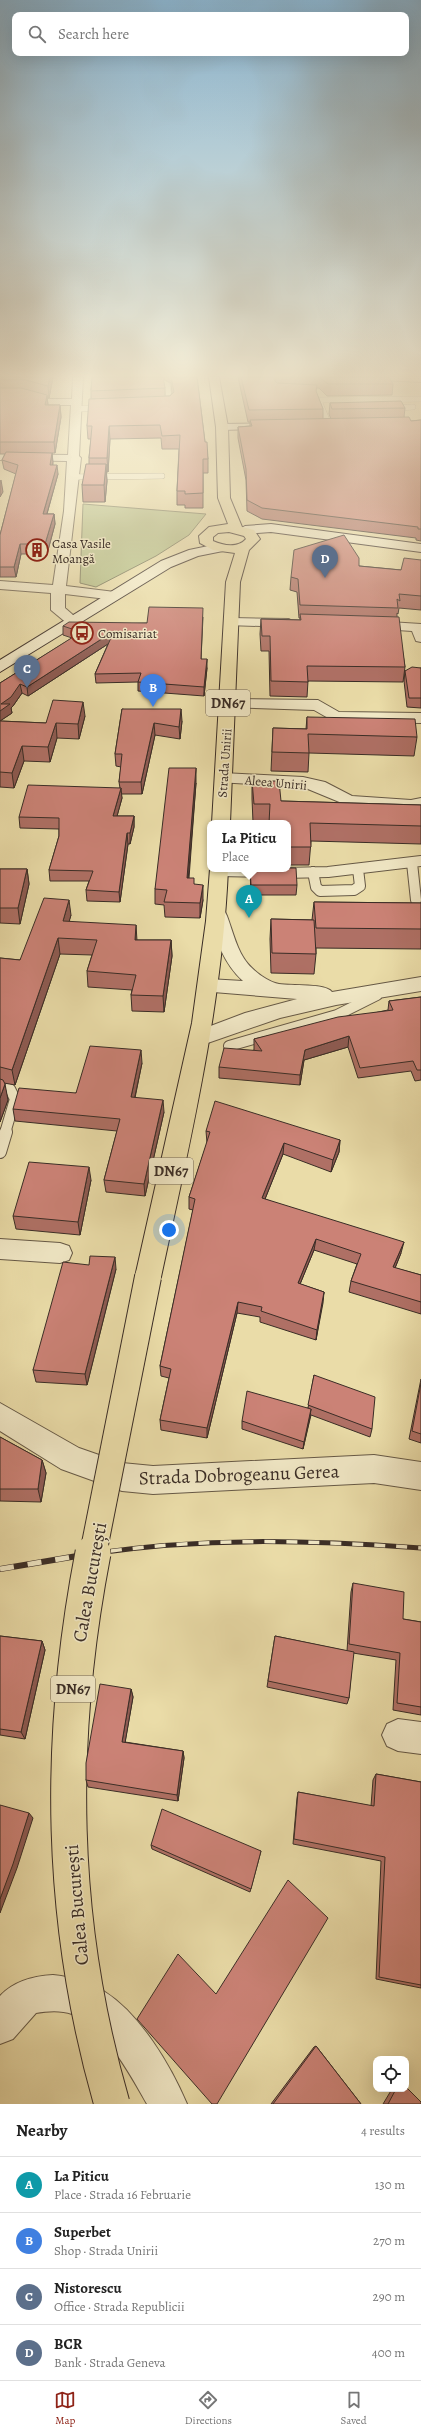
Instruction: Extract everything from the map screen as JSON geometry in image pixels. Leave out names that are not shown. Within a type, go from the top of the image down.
[{"type":"main road","points":[[210,533],[224,498],[223,475]]},
{"type":"main road","points":[[224,498],[240,529],[252,536],[247,545]]},
{"type":"main road","points":[[166,564],[176,554],[210,533],[240,529],[272,528],[421,548]]},
{"type":"main road","name":"Strada Unirii","points":[[210,533],[207,542],[220,548],[233,582]]},
{"type":"main road","points":[[0,667],[166,564],[188,555],[220,548],[247,545],[303,533]]},
{"type":"main road","name":"Strada Unirii","points":[[221,820],[233,582],[247,545]]},
{"type":"main road","name":"DN67","points":[[196,1052],[208,986],[218,916],[219,872]]},
{"type":"main road","name":"Calea București","points":[[112,2104],[103,2078],[85,1993],[74,1918],[69,1826],[69,1752],[73,1684],[82,1610],[148,1277],[196,1052]]},
{"type":"street","points":[[73,477],[59,589],[58,610],[74,622]]},
{"type":"street","points":[[0,585],[59,589],[115,596]]},
{"type":"street","points":[[232,622],[307,624]]},
{"type":"street","points":[[362,625],[420,630]]},
{"type":"street","points":[[228,704],[318,705],[335,717],[421,718]]},
{"type":"street","name":"Aleea Unirii","points":[[222,778],[303,782],[318,786],[349,801],[411,805],[421,803]]},
{"type":"street","points":[[218,916],[228,947],[244,972],[279,1001]]},
{"type":"street","points":[[208,986],[232,1000],[279,1001],[345,995],[421,984]]},
{"type":"street","points":[[196,1052],[239,1022],[279,1001]]},
{"type":"street","points":[[0,1249],[60,1253]]},
{"type":"street","name":"Strada Dobrogeanu Gerea","points":[[0,1416],[71,1459],[122,1477],[153,1480],[374,1469],[421,1476]]},
{"type":"street","points":[[0,2026],[14,2007],[33,1994],[66,1992],[91,2002],[128,2038],[168,2104]]},
{"type":"lane","points":[[73,477],[162,476]]},
{"type":"lane","points":[[291,872],[312,872],[358,869],[421,861]]},
{"type":"lane","points":[[412,863],[416,900]]},
{"type":"lane","points":[[312,872],[316,887],[320,891],[354,890],[360,886],[358,869]]},
{"type":"lane","points":[[229,1046],[337,1014],[387,989]]},
{"type":"lane","points":[[0,1088],[10,1089],[15,1100],[0,1152]]},
{"type":"green space","points":[[83,504],[206,514],[189,535],[156,556],[96,587],[80,583]]},
{"type":"building","points":[[15,475],[54,475],[43,514],[54,514],[45,544],[20,544],[14,567],[0,567],[0,535]]},
{"type":"building","points":[[84,475],[105,475],[104,485],[82,485]]},
{"type":"building","points":[[178,475],[203,475],[203,493],[185,494],[185,491],[177,491]]},
{"type":"building","points":[[246,475],[421,475],[421,529],[418,529],[418,527],[262,508],[247,500]]},
{"type":"building","points":[[344,535],[359,558],[359,566],[401,570],[404,558],[421,560],[421,596],[399,594],[400,601],[397,599],[398,608],[300,605],[298,579],[291,577],[294,550]]},
{"type":"building","points":[[149,607],[203,608],[201,659],[207,659],[204,687],[138,682],[141,673],[95,674],[114,631],[27,687],[20,684],[11,697],[1,704],[10,704],[0,711],[0,683],[81,632],[63,626],[69,622],[147,623]]},
{"type":"building","points":[[300,614],[399,617],[405,667],[307,666],[308,682],[271,681],[270,636],[262,636],[261,619],[301,620]]},
{"type":"building","points":[[412,667],[421,668],[421,698],[409,698],[405,671]]},
{"type":"building","points":[[53,700],[83,702],[78,724],[56,723],[48,747],[22,746],[12,773],[0,772],[0,721],[46,723]]},
{"type":"building","points":[[122,709],[181,709],[179,727],[154,723],[141,782],[119,782],[122,754],[115,754]]},
{"type":"building","points":[[307,717],[415,719],[417,737],[308,734],[309,753],[272,752],[273,728],[307,729]]},
{"type":"building","points":[[169,768],[196,768],[187,878],[194,878],[194,884],[203,885],[200,903],[164,902],[167,890],[155,889]]},
{"type":"building","points":[[252,781],[279,781],[281,801],[421,805],[421,826],[310,823],[311,847],[291,847],[291,820],[269,820],[270,804],[254,804]]},
{"type":"building","points":[[28,785],[121,788],[113,816],[134,816],[130,833],[127,833],[119,892],[86,890],[93,871],[49,870],[59,836],[59,818],[19,817]]},
{"type":"building","points":[[291,868],[296,868],[297,885],[251,885],[250,872],[291,872]]},
{"type":"building","points":[[0,869],[27,869],[18,908],[0,908]]},
{"type":"building","points":[[44,898],[69,900],[63,921],[136,925],[135,940],[171,940],[163,996],[131,995],[136,975],[87,971],[97,940],[58,938],[12,1070],[0,1067],[0,958],[20,960]]},
{"type":"building","points":[[314,902],[421,903],[421,929],[316,928]]},
{"type":"building","points":[[271,919],[314,920],[316,954],[272,953]]},
{"type":"building","points":[[421,997],[421,1070],[417,1070],[413,1061],[360,1068],[349,1036],[305,1050],[300,1075],[219,1067],[224,1048],[262,1051],[254,1039],[338,1017],[393,1010],[389,1001]]},
{"type":"building","points":[[90,1046],[141,1050],[131,1097],[163,1100],[144,1184],[104,1180],[120,1119],[13,1109],[19,1088],[76,1093]]},
{"type":"building","points":[[0,1079],[3,1080],[5,1084],[0,1098]]},
{"type":"building","points":[[215,1101],[340,1140],[333,1160],[284,1143],[262,1198],[404,1242],[393,1267],[421,1275],[421,1302],[351,1281],[361,1254],[316,1239],[298,1283],[324,1292],[317,1330],[261,1311],[262,1307],[238,1302],[207,1428],[160,1420],[171,1369],[160,1366],[195,1199],[189,1197],[210,1132],[206,1131]]},
{"type":"building","points":[[29,1162],[89,1167],[78,1222],[13,1216]]},
{"type":"building","points":[[90,1256],[115,1257],[85,1374],[33,1370],[63,1262],[89,1265]]},
{"type":"building","points":[[314,1375],[375,1397],[372,1429],[308,1405]]},
{"type":"building","points":[[421,1383],[421,1434],[412,1431]]},
{"type":"building","points":[[247,1391],[311,1409],[304,1442],[242,1421]]},
{"type":"building","points":[[0,1437],[42,1460],[38,1489],[0,1489]]},
{"type":"building","points":[[353,1583],[404,1592],[403,1619],[421,1622],[421,1707],[397,1703],[400,1653],[349,1644]]},
{"type":"building","points":[[0,1636],[42,1641],[21,1732],[0,1729]]},
{"type":"building","points":[[275,1636],[354,1652],[349,1698],[268,1681]]},
{"type":"building","points":[[100,1684],[131,1689],[122,1742],[183,1751],[177,1795],[86,1780],[86,1763]]},
{"type":"building","points":[[376,1774],[421,1782],[421,1985],[379,1977],[385,1857],[294,1839],[298,1792],[374,1806]]},
{"type":"building","points":[[0,1805],[29,1813],[0,1899]]},
{"type":"building","points":[[162,1809],[261,1851],[251,1889],[151,1845]]},
{"type":"building","points":[[288,1880],[328,1918],[217,2104],[212,2104],[137,2019],[178,1954],[216,1994]]},
{"type":"building","points":[[316,2046],[361,2104],[273,2104]]},
{"type":"building","points":[[409,2090],[421,2102],[421,2104],[388,2104],[394,2092],[409,2092]]},
{"type":"railway","points":[[89,1554],[173,1545],[255,1542],[336,1543],[421,1548]]},
{"type":"railway","points":[[89,1554],[95,1553]]},
{"type":"railway","points":[[0,1569],[89,1554]]},
{"type":"place","name":"Casa Vasile Moangă","points":[[37,550]]},
{"type":"place","name":"BCR","points":[[325,578]]},
{"type":"place","name":"Comisariat","points":[[82,633]]},
{"type":"place","name":"Nistorescu","points":[[27,688]]},
{"type":"place","name":"Superbet","points":[[153,707]]},
{"type":"place","name":"La Piticu","points":[[249,918]]}]
